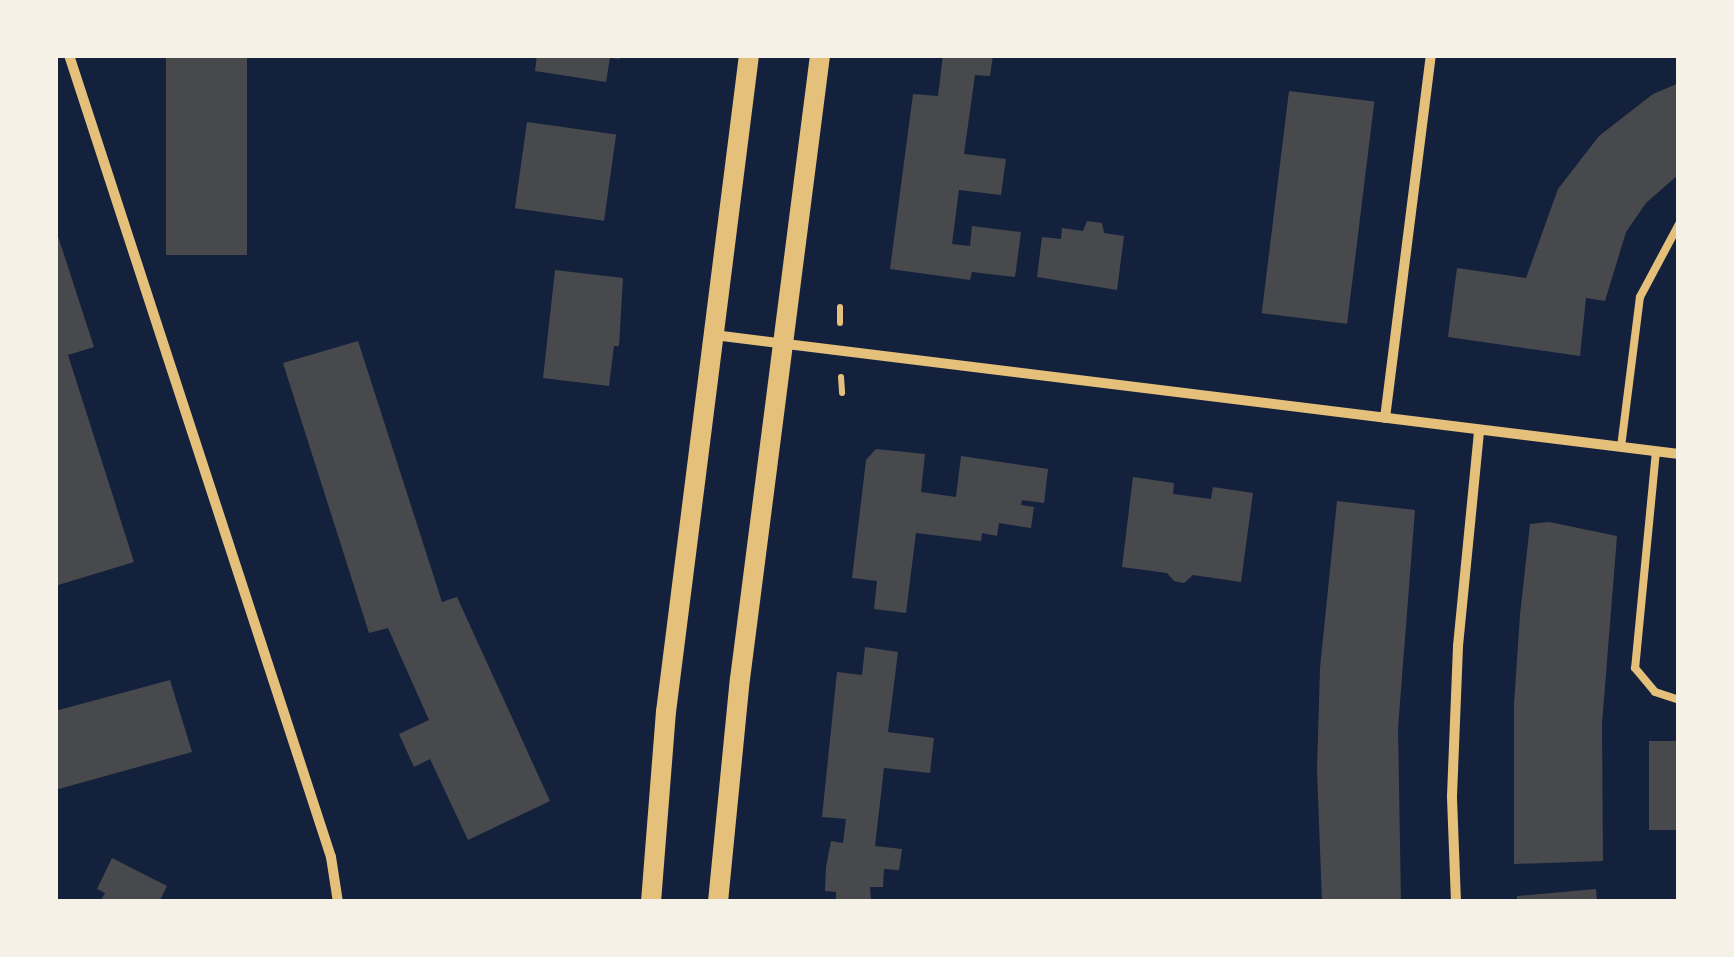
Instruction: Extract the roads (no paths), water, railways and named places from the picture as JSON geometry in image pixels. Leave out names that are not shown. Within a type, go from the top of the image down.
[{"type":"main road","points":[[651,902],[666,712],[748,55]]},
{"type":"main road","points":[[718,902],[740,679],[820,55]]},
{"type":"street","points":[[69,55],[331,857],[338,902]]},
{"type":"street","points":[[1385,418],[1431,55]]},
{"type":"street","points":[[713,335],[1679,454]]},
{"type":"street","points":[[1456,902],[1452,796],[1458,646],[1479,430]]},
{"type":"lane","points":[[1621,447],[1640,297],[1679,224]]},
{"type":"lane","points":[[1656,451],[1635,668],[1655,692],[1679,700]]}]
